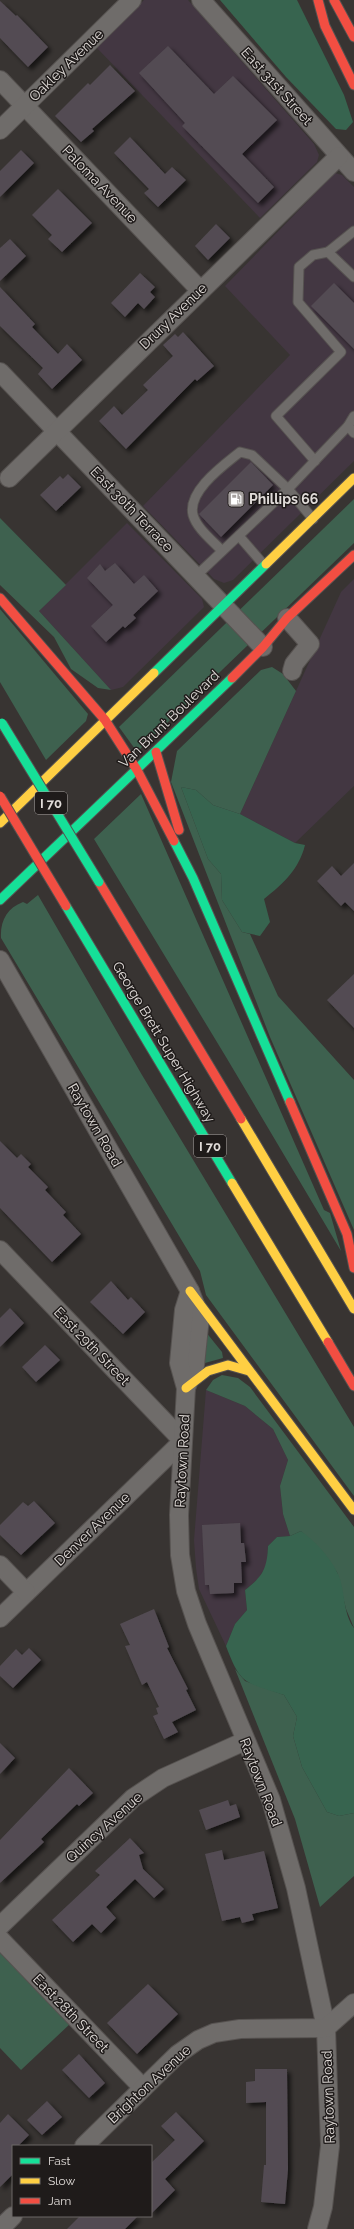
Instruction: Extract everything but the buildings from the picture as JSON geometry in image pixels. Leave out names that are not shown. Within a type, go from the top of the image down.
[{"type":"main road","points":[[318,0],[325,26],[354,85]]},
{"type":"main road","points":[[334,0],[354,37]]},
{"type":"main road","points":[[0,823],[105,720],[225,606],[354,478]]},
{"type":"main road","name":"Van Brunt Boulevard","points":[[0,900],[156,752],[263,647],[287,618],[354,555]]},
{"type":"main road","points":[[0,598],[105,720],[137,770],[193,878],[347,1234],[354,1268]]},
{"type":"main road","name":"George Brett Super Highway","points":[[1,721],[354,1309]]},
{"type":"main road","points":[[156,752],[193,878]]},
{"type":"main road","name":"George Brett Super Highway","points":[[0,796],[354,1386]]},
{"type":"main road","points":[[190,1291],[354,1510]]},
{"type":"main road","points":[[186,1388],[208,1371],[228,1365],[249,1371]]},
{"type":"street","name":"Oakley Avenue","points":[[0,130],[132,0]]},
{"type":"street","name":"East 31st Street","points":[[201,0],[354,172]]},
{"type":"street","name":"Paloma Avenue","points":[[0,80],[200,290]]},
{"type":"street","name":"Drury Avenue","points":[[9,478],[339,156]]},
{"type":"street","name":"East 30th Terrace","points":[[0,372],[263,647]]},
{"type":"street","points":[[287,618],[310,644],[294,664],[292,671]]},
{"type":"street","name":"Raytown Road","points":[[0,960],[190,1291],[200,1317],[195,1365],[186,1388],[180,1555],[186,1591],[197,1624],[271,1800],[296,1888],[326,2028],[330,2146],[323,2207],[317,2229]]},
{"type":"street","name":"East 29th Street","points":[[0,1250],[183,1441]]},
{"type":"street","name":"Denver Avenue","points":[[0,1618],[183,1441]]},
{"type":"street","points":[[0,1565],[26,1592]]},
{"type":"street","name":"Quincy Avenue","points":[[0,1926],[133,1798],[163,1778],[245,1741]]},
{"type":"street","name":"East 28th Street","points":[[0,1939],[143,2088]]},
{"type":"street","points":[[326,2028],[354,2003]]},
{"type":"street","name":"Brighton Avenue","points":[[85,2145],[178,2054],[198,2040],[214,2033],[240,2028],[326,2028]]},
{"type":"street","points":[[0,2229],[12,2217]]},
{"type":"lane","points":[[315,461],[276,416],[340,352],[298,302],[299,267],[313,255],[328,252],[354,231]]},
{"type":"lane","points":[[328,252],[354,277]]},
{"type":"lane","points":[[196,576],[288,489],[348,426],[354,416]]},
{"type":"lane","points":[[348,426],[354,433]]},
{"type":"lane","points":[[222,551],[203,531],[193,515],[194,499],[211,476],[240,452],[252,455],[288,489],[313,519]]},
{"type":"lane","points":[[239,536],[265,566]]},
{"type":"shaded area","points":[[144,0],[188,0],[314,144],[319,155],[317,162],[260,218],[96,47]]},
{"type":"shaded area","points":[[335,173],[342,175],[354,187],[354,461],[233,580],[224,583],[214,579],[143,506],[290,355],[225,286]]},
{"type":"shaded area","points":[[127,523],[202,599],[204,607],[123,687],[111,690],[39,611]]},
{"type":"shaded area","points":[[354,579],[354,786],[295,843],[240,814],[341,592]]},
{"type":"shaded area","points":[[206,1390],[245,1406],[273,1429],[288,1460],[280,1486],[283,1514],[290,1536],[277,1537],[268,1546],[267,1565],[258,1579],[245,1590],[247,1610],[235,1624],[226,1646],[199,1589],[196,1568],[194,1540]]},
{"type":"green space","points":[[220,0],[297,0],[344,95],[353,122],[346,130],[336,129],[286,77]]},
{"type":"green space","points":[[354,499],[354,543],[139,750],[135,749],[119,727]]},
{"type":"green space","points":[[0,518],[66,585],[39,611],[111,690],[98,688],[71,669],[54,637],[0,585]]},
{"type":"green space","points":[[0,609],[88,714],[86,721],[46,760],[0,682]]},
{"type":"green space","points":[[272,667],[283,674],[296,691],[240,814],[213,805],[196,790],[181,787],[208,859],[221,874],[222,900],[242,932],[250,934],[278,996],[354,1080],[354,1230],[270,1037],[171,782],[177,751],[261,670]]},
{"type":"green space","points":[[181,787],[196,790],[213,805],[240,814],[295,843],[305,845],[299,861],[290,875],[264,899],[270,922],[260,936],[242,932],[222,900],[221,874],[208,859]]},
{"type":"green space","points":[[141,794],[324,1210],[330,1213],[341,1251],[94,839]]},
{"type":"green space","points":[[38,895],[142,1075],[354,1427],[354,1496],[206,1295],[200,1271],[1,938],[3,921],[9,912],[23,902],[27,904]]},
{"type":"green space","points":[[205,1331],[222,1352],[223,1358],[205,1363]]},
{"type":"green space","points":[[222,1375],[238,1378],[250,1387],[354,1527],[354,1628],[346,1609],[337,1572],[301,1531],[290,1536],[283,1514],[280,1486],[288,1460],[273,1429],[245,1406],[206,1390],[213,1380]]},
{"type":"green space","points":[[301,1531],[321,1549],[337,1572],[342,1586],[350,1622],[354,1628],[354,1813],[339,1816],[327,1812],[302,1767],[293,1736],[297,1717],[284,1695],[246,1681],[236,1669],[226,1646],[235,1624],[247,1610],[245,1590],[260,1576],[263,1571],[267,1561],[268,1546],[277,1537],[290,1536]]},
{"type":"green space","points":[[235,1669],[245,1681],[284,1695],[297,1717],[293,1736],[302,1767],[327,1812],[339,1816],[354,1813],[354,1876],[320,1907],[295,1819]]},
{"type":"green space","points":[[0,1949],[71,2023],[21,2070],[0,2048]]},
{"type":"traffic: fast","points":[[154,673],[266,564]]},
{"type":"traffic: fast","points":[[0,900],[232,678]]},
{"type":"traffic: fast","points":[[2,723],[99,882]]},
{"type":"traffic: fast","points":[[174,841],[193,878],[290,1102]]},
{"type":"traffic: fast","points":[[66,906],[232,1183]]},
{"type":"traffic: slow","points":[[266,564],[354,478]]},
{"type":"traffic: slow","points":[[0,823],[154,673]]},
{"type":"traffic: slow","points":[[241,1119],[354,1309]]},
{"type":"traffic: slow","points":[[232,1183],[328,1342]]},
{"type":"traffic: slow","points":[[190,1291],[354,1510]]},
{"type":"traffic: slow","points":[[186,1388],[208,1371],[228,1365],[249,1371]]},
{"type":"traffic: jam","points":[[318,0],[325,26],[354,85]]},
{"type":"traffic: jam","points":[[334,0],[354,37]]},
{"type":"traffic: jam","points":[[232,678],[263,647],[287,618],[354,555]]},
{"type":"traffic: jam","points":[[0,598],[105,720],[137,770],[174,841]]},
{"type":"traffic: jam","points":[[156,752],[179,830]]},
{"type":"traffic: jam","points":[[0,796],[66,906]]},
{"type":"traffic: jam","points":[[99,882],[241,1119]]},
{"type":"traffic: jam","points":[[290,1102],[347,1234],[354,1268]]},
{"type":"traffic: jam","points":[[328,1342],[354,1386]]},
{"type":"place","name":"Phillips 66","points":[[236,499]]}]
